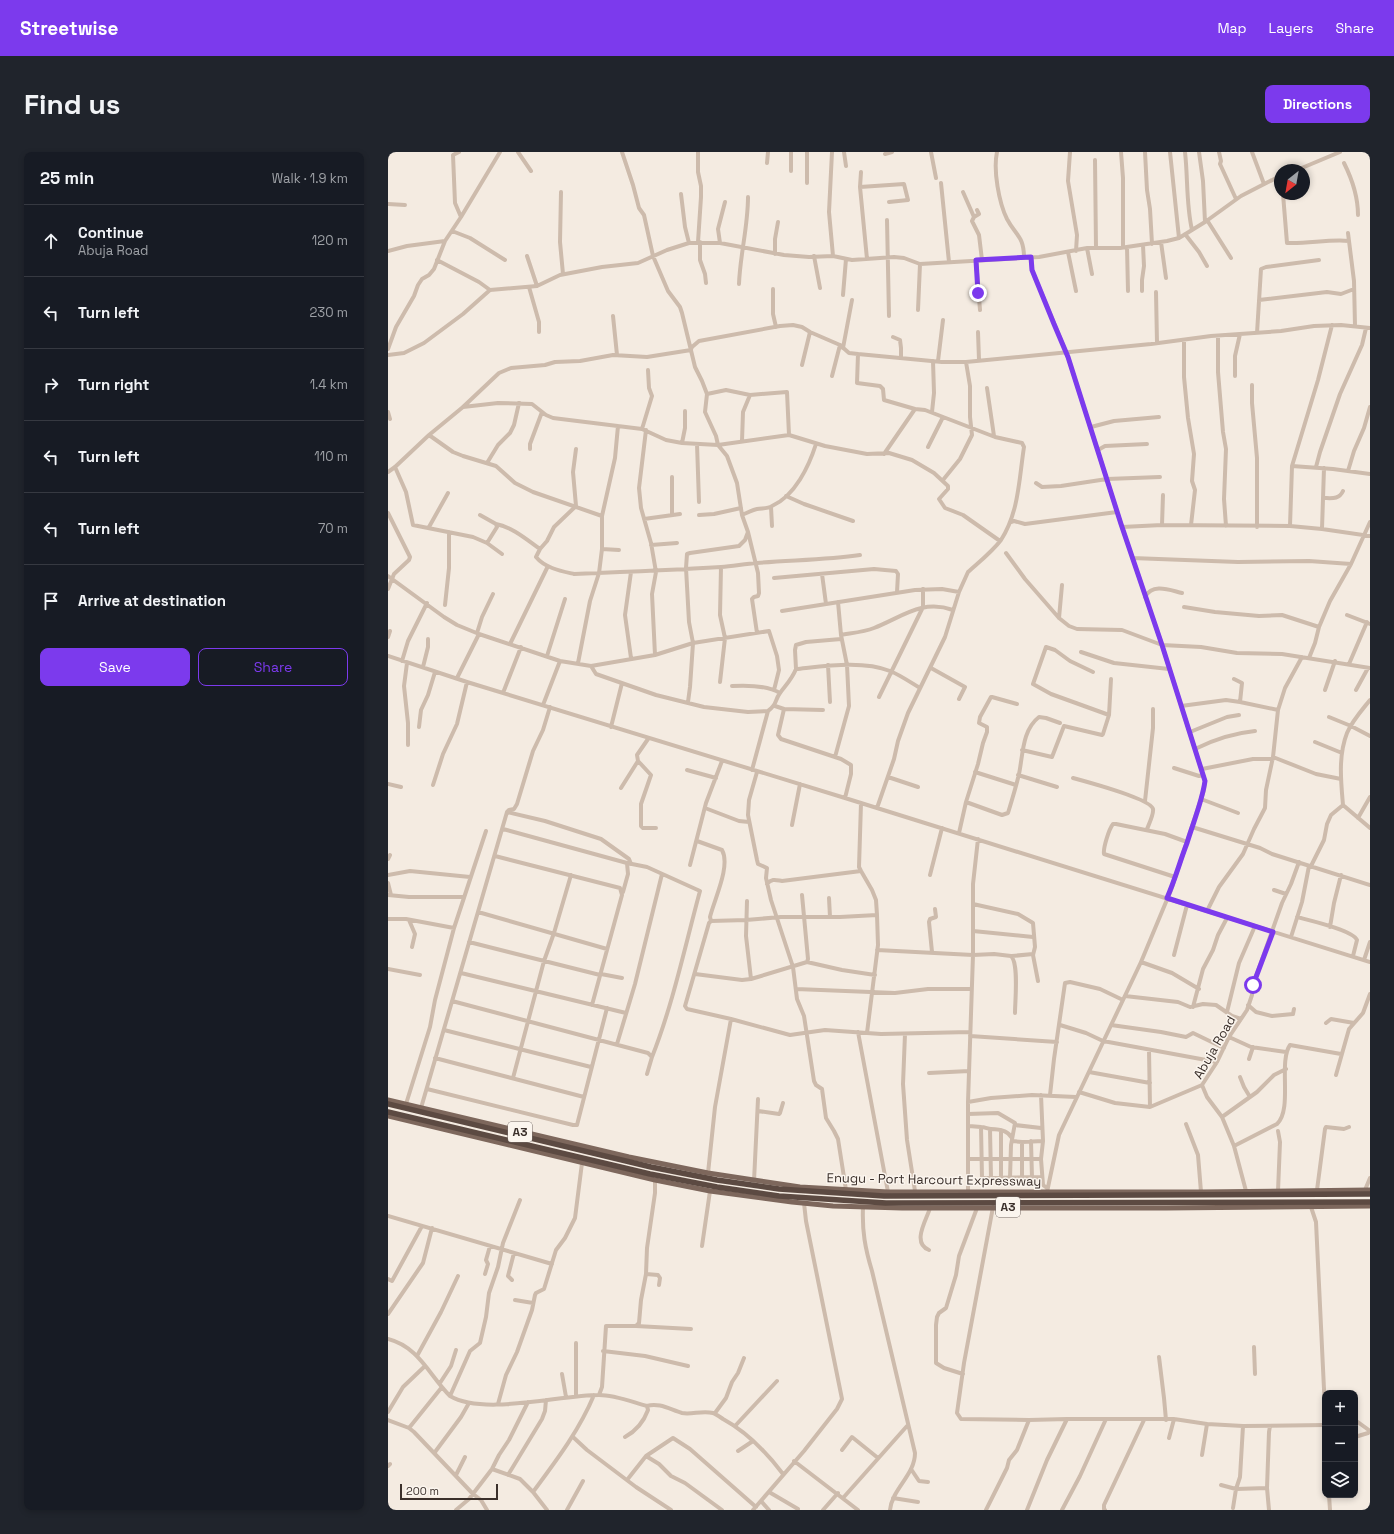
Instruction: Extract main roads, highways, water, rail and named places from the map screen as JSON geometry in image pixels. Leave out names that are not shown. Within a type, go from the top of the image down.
[{"type":"highway","name":"Enugu - Port Harcourt Expressway","points":[[388,1104],[716,1180],[779,1189],[884,1196],[1370,1194]]},
{"type":"highway","name":"Enugu - Port Harcourt Expressway","points":[[388,1112],[651,1177],[779,1196],[886,1203],[1370,1202]]},
{"type":"highway","points":[[502,1139],[504,1132]]},
{"type":"main road","name":"Enugu - Port Harcourt Expressway","points":[[388,1100],[652,1165],[800,1187],[888,1192],[1047,1190],[1201,1192],[1367,1190]]},
{"type":"main road","name":"Enugu - Port Harcourt Expressway","points":[[388,1116],[582,1163],[710,1191],[804,1203],[863,1207],[930,1208],[1370,1206]]}]
